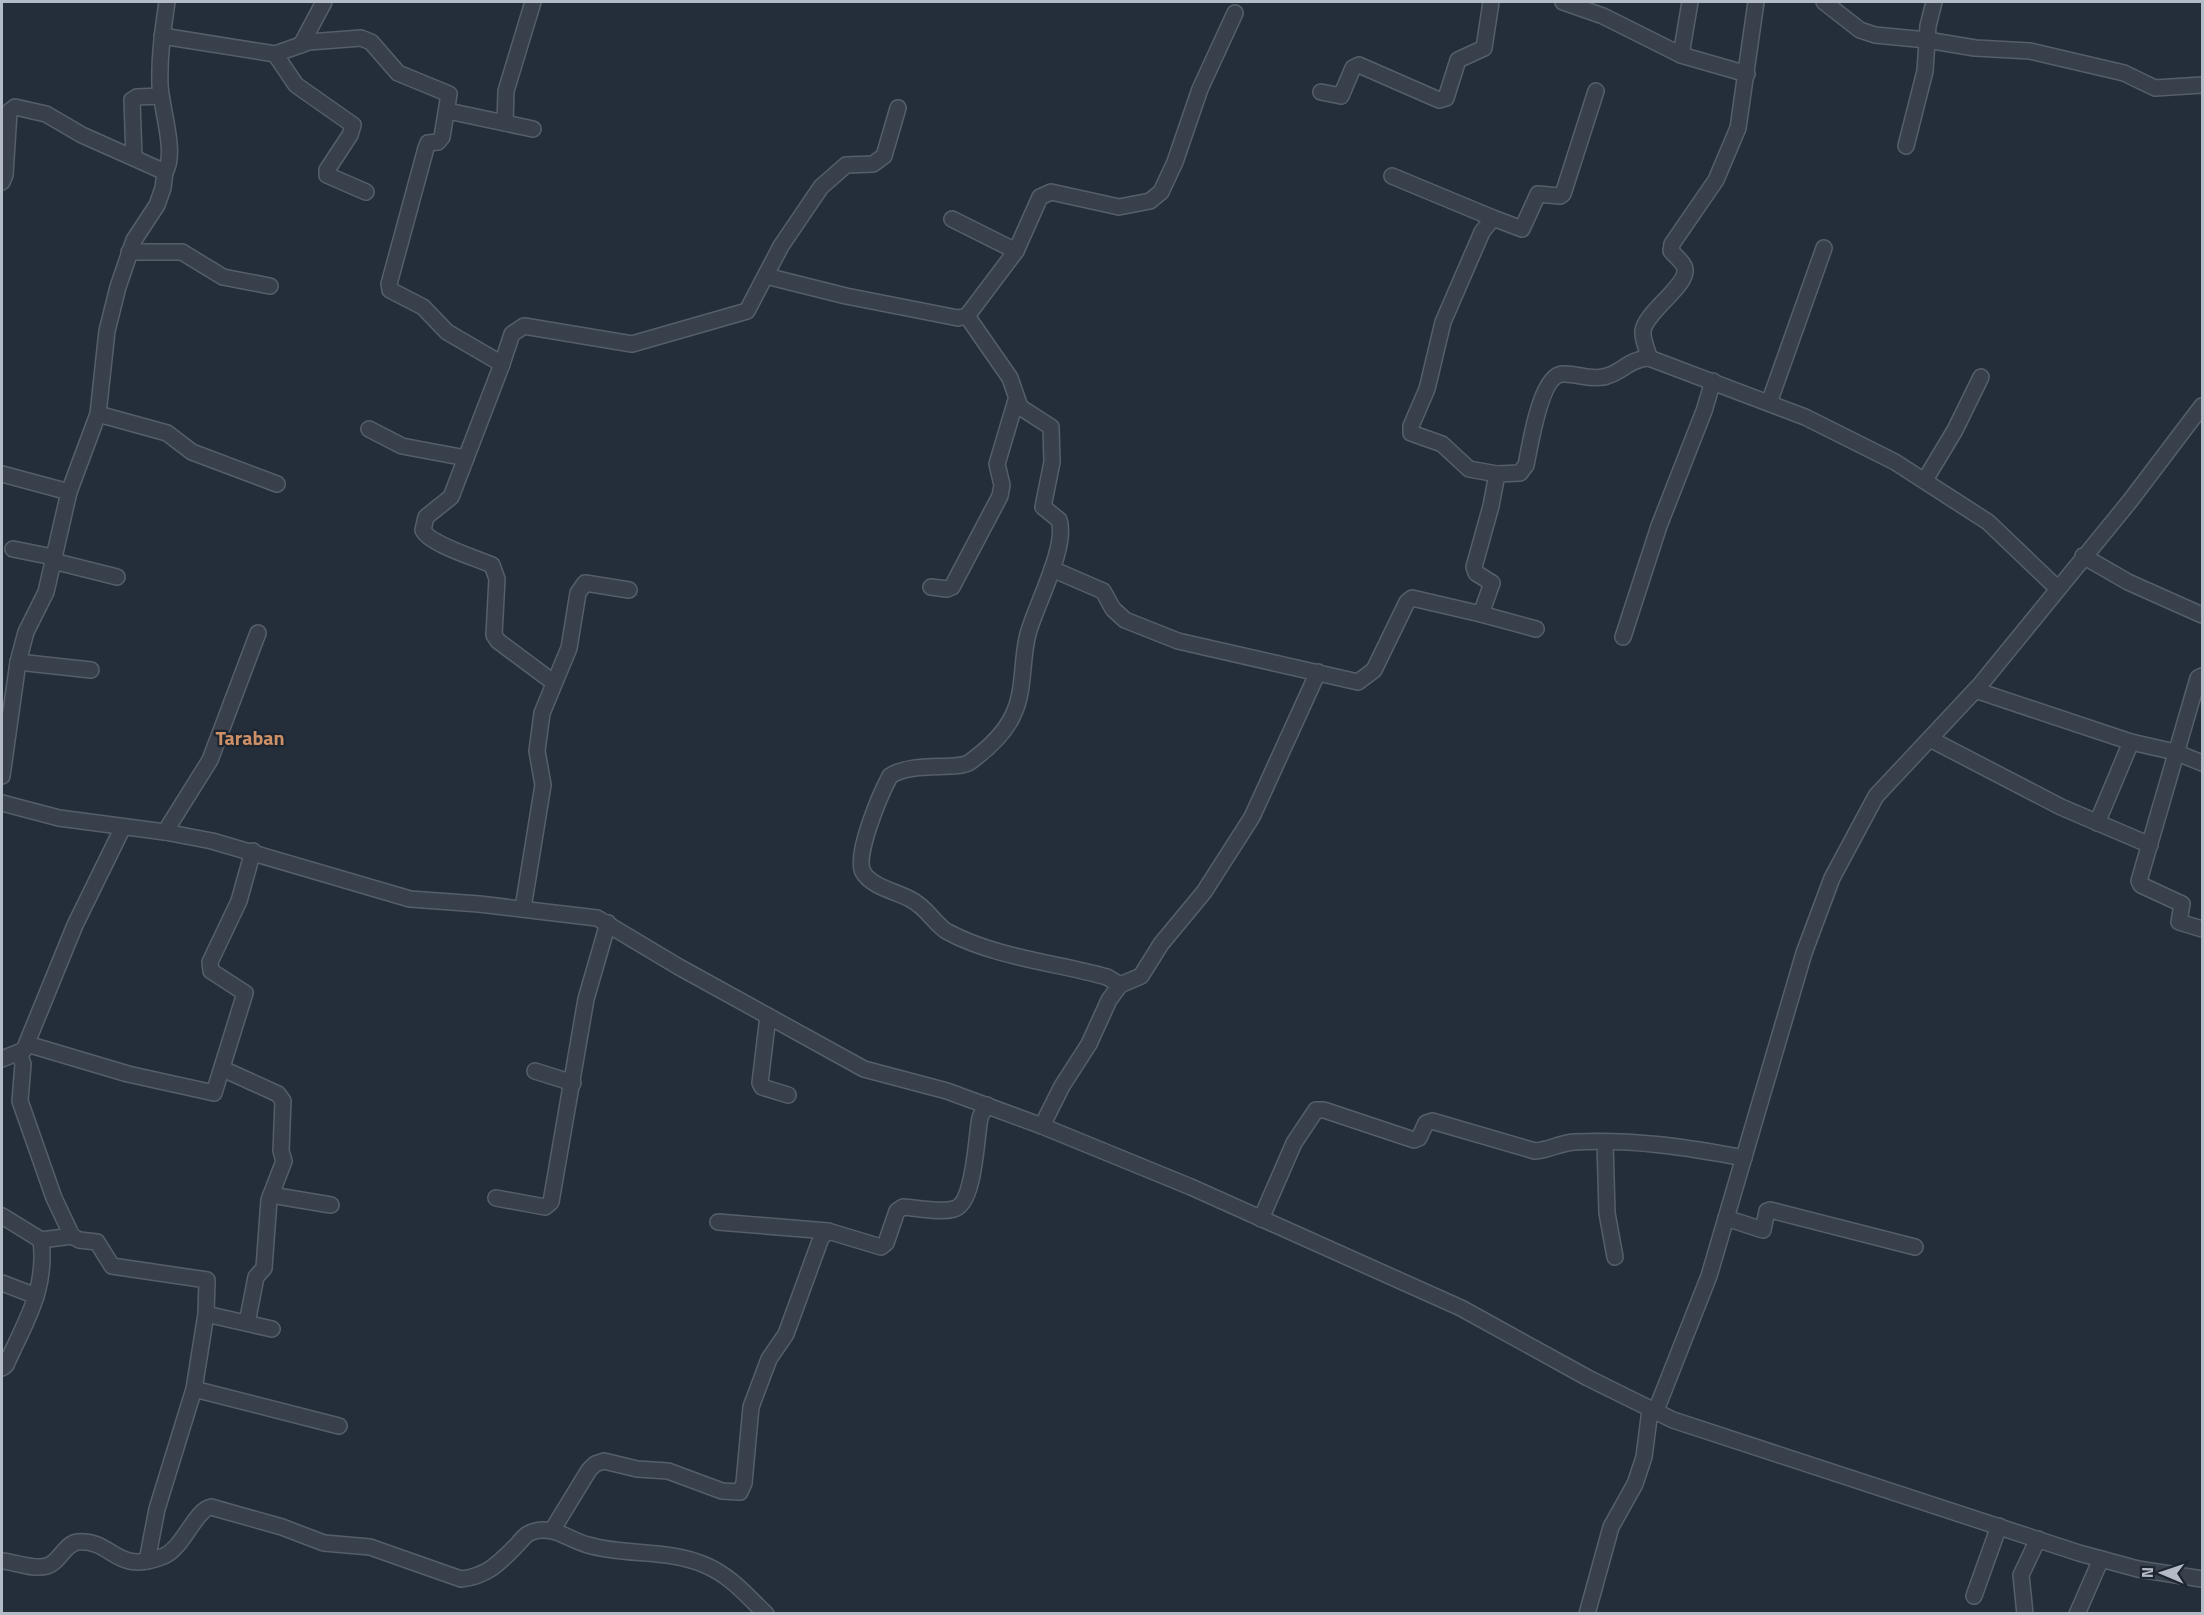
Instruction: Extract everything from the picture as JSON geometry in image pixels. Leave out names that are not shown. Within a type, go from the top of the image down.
[{"type":"street","points":[[2,776],[18,662],[26,632],[46,592],[69,492],[98,414],[107,331],[129,252],[134,240],[157,206],[164,188],[168,152],[161,96],[162,36],[167,2]]},
{"type":"street","points":[[301,45],[324,2]]},
{"type":"street","points":[[505,123],[506,91],[533,2]]},
{"type":"street","points":[[1321,92],[1341,96],[1353,69],[1359,65],[1439,100],[1446,98],[1458,60],[1484,48],[1491,2]]},
{"type":"street","points":[[1563,2],[1603,16],[1681,55],[1747,74]]},
{"type":"street","points":[[1681,55],[1690,2]]},
{"type":"street","points":[[1649,358],[1643,336],[1645,325],[1682,282],[1685,272],[1684,266],[1671,251],[1672,244],[1702,202],[1729,152],[1738,128],[1756,2]]},
{"type":"street","points":[[1824,2],[1860,30],[1894,39],[1927,40],[1975,48],[2030,51],[2124,73],[2155,88],[2202,85]]},
{"type":"street","points":[[1906,146],[1925,71],[1927,40],[1934,2]]},
{"type":"street","points":[[766,276],[856,298],[958,318],[967,316],[1016,251],[1040,197],[1044,193],[1051,192],[1119,207],[1150,201],[1161,192],[1200,89],[1235,13]]},
{"type":"street","points":[[162,36],[275,54],[301,45],[331,39],[367,40],[379,50],[398,73],[450,94],[442,137],[438,142],[428,143],[426,148],[389,284],[390,290],[423,307],[447,332],[502,364]]},
{"type":"street","points":[[275,54],[296,85],[353,125],[350,135],[327,170],[327,175],[366,192]]},
{"type":"street","points":[[1392,177],[1522,229],[1538,194],[1560,196],[1563,194],[1596,91]]},
{"type":"street","points":[[134,158],[132,100],[137,97],[161,96]]},
{"type":"street","points":[[2,182],[5,175],[9,112],[15,107],[46,114],[82,135],[149,167],[165,172]]},
{"type":"street","points":[[553,682],[498,641],[494,635],[497,579],[492,565],[435,541],[423,530],[426,517],[452,497],[512,334],[524,326],[616,343],[652,340],[747,311],[800,214],[832,175],[846,165],[873,164],[884,156],[898,108]]},
{"type":"street","points":[[448,111],[533,129]]},
{"type":"street","points":[[1493,218],[1482,232],[1443,322],[1427,388],[1410,430],[1442,444],[1469,469],[1497,474],[1520,473],[1524,470],[1542,399],[1551,380],[1563,374],[1602,378],[1612,375],[1628,363],[1649,358],[1805,417],[1925,480],[1988,522],[2057,588]]},
{"type":"street","points":[[952,219],[1016,251]]},
{"type":"street","points":[[1769,404],[1824,248]]},
{"type":"street","points":[[129,252],[182,252],[222,277],[270,286]]},
{"type":"street","points":[[967,316],[1010,378],[1020,407],[1051,427],[1052,462],[1044,507],[1059,520],[1061,530],[1052,569],[1028,634],[1019,696],[1012,718],[994,741],[967,764],[912,768],[890,776],[868,832],[861,865],[865,876],[913,900],[930,912],[947,932],[1014,955],[1107,977],[1120,985]]},
{"type":"street","points":[[1925,480],[1955,430],[1981,377]]},
{"type":"street","points":[[1623,637],[1659,526],[1704,411],[1713,381]]},
{"type":"street","points":[[932,587],[947,589],[952,587],[1000,496],[1002,485],[997,464],[999,451],[1016,400]]},
{"type":"street","points":[[1587,1614],[1613,1522],[1635,1484],[1642,1464],[1653,1412],[1709,1276],[1787,1005],[1817,913],[1832,878],[1876,796],[1975,690],[2157,466],[2202,406]]},
{"type":"street","points":[[98,414],[167,433],[192,452],[277,484]]},
{"type":"street","points":[[369,429],[402,447],[466,458]]},
{"type":"street","points":[[2,474],[69,492]]},
{"type":"street","points":[[1481,614],[1492,583],[1476,573],[1474,567],[1491,506],[1497,474]]},
{"type":"street","points":[[13,549],[117,577]]},
{"type":"street","points":[[2083,556],[2128,582],[2202,615]]},
{"type":"street","points":[[1052,569],[1103,591],[1113,609],[1125,620],[1178,641],[1352,681],[1365,679],[1382,656],[1407,602],[1412,598],[1536,629]]},
{"type":"street","points":[[522,908],[544,779],[537,751],[538,735],[553,682],[569,648],[580,587],[585,584],[629,590]]},
{"type":"street","points":[[165,832],[210,760],[258,633]]},
{"type":"street","points":[[18,662],[92,670]]},
{"type":"street","points":[[1042,1126],[1062,1086],[1089,1044],[1105,1008],[1120,985],[1141,976],[1161,944],[1193,906],[1235,843],[1265,790],[1318,672]]},
{"type":"street","points":[[2202,676],[2198,678],[2175,752],[2140,876],[2141,885],[2182,904],[2179,922],[2202,929]]},
{"type":"street","points":[[1975,690],[2131,742],[2175,752],[2202,763]]},
{"type":"street","points":[[1930,739],[2097,823],[2150,845]]},
{"type":"street","points":[[2097,823],[2131,742]]},
{"type":"street","points":[[2,803],[32,812],[165,832],[254,851],[410,899],[522,908],[597,918],[679,967],[864,1069],[946,1091],[987,1105],[1191,1187],[1461,1308],[1653,1412],[2101,1559],[2148,1571],[2202,1579]]},
{"type":"street","points":[[123,827],[75,925],[23,1049],[20,1101],[54,1198],[72,1236],[79,1240],[97,1242],[112,1266],[206,1278],[206,1314],[194,1389],[157,1509],[147,1561]]},
{"type":"street","points":[[2,1059],[23,1049],[214,1093],[245,993],[211,971],[210,962],[239,901],[254,851]]},
{"type":"street","points":[[496,1198],[549,1206],[573,1083],[586,999],[608,923]]},
{"type":"street","points":[[768,1016],[760,1083],[762,1087],[788,1095]]},
{"type":"street","points":[[223,1070],[282,1098],[281,1151],[284,1161],[271,1195],[264,1268],[256,1277],[247,1323]]},
{"type":"street","points":[[535,1071],[573,1083]]},
{"type":"street","points":[[718,1222],[828,1231],[874,1247],[881,1247],[886,1243],[897,1211],[903,1207],[952,1210],[961,1207],[972,1173],[980,1118],[987,1105]]},
{"type":"street","points":[[1261,1219],[1294,1143],[1316,1110],[1324,1110],[1414,1140],[1419,1138],[1426,1124],[1432,1121],[1534,1151],[1545,1150],[1554,1144],[1639,1141],[1744,1158]]},
{"type":"street","points":[[1605,1142],[1607,1213],[1615,1257]]},
{"type":"street","points":[[271,1195],[331,1205]]},
{"type":"street","points":[[1726,1218],[1762,1230],[1767,1211],[1770,1210],[1915,1247]]},
{"type":"street","points":[[2,1216],[41,1240],[72,1236]]},
{"type":"street","points":[[553,1529],[589,1470],[595,1464],[604,1461],[636,1469],[668,1471],[722,1491],[740,1491],[744,1483],[751,1407],[769,1359],[786,1334],[818,1243],[828,1231]]},
{"type":"street","points":[[2,1368],[6,1365],[36,1296],[44,1264],[41,1240]]},
{"type":"street","points":[[2,1283],[36,1296]]},
{"type":"street","points":[[206,1314],[272,1329]]},
{"type":"street","points":[[194,1389],[339,1426]]},
{"type":"street","points":[[2,1561],[43,1567],[58,1560],[70,1545],[80,1542],[132,1563],[147,1561],[167,1555],[178,1546],[208,1508],[282,1527],[324,1544],[370,1547],[461,1579],[477,1577],[494,1569],[527,1534],[553,1529],[568,1538],[588,1545],[626,1552],[676,1557],[704,1564],[733,1580],[766,1614]]},
{"type":"street","points":[[1974,1596],[2000,1526]]},
{"type":"street","points":[[2025,1614],[2021,1575],[2038,1539]]},
{"type":"street","points":[[2077,1614],[2101,1559]]},
{"type":"district","name":"Taraban","points":[[250,737]]}]
